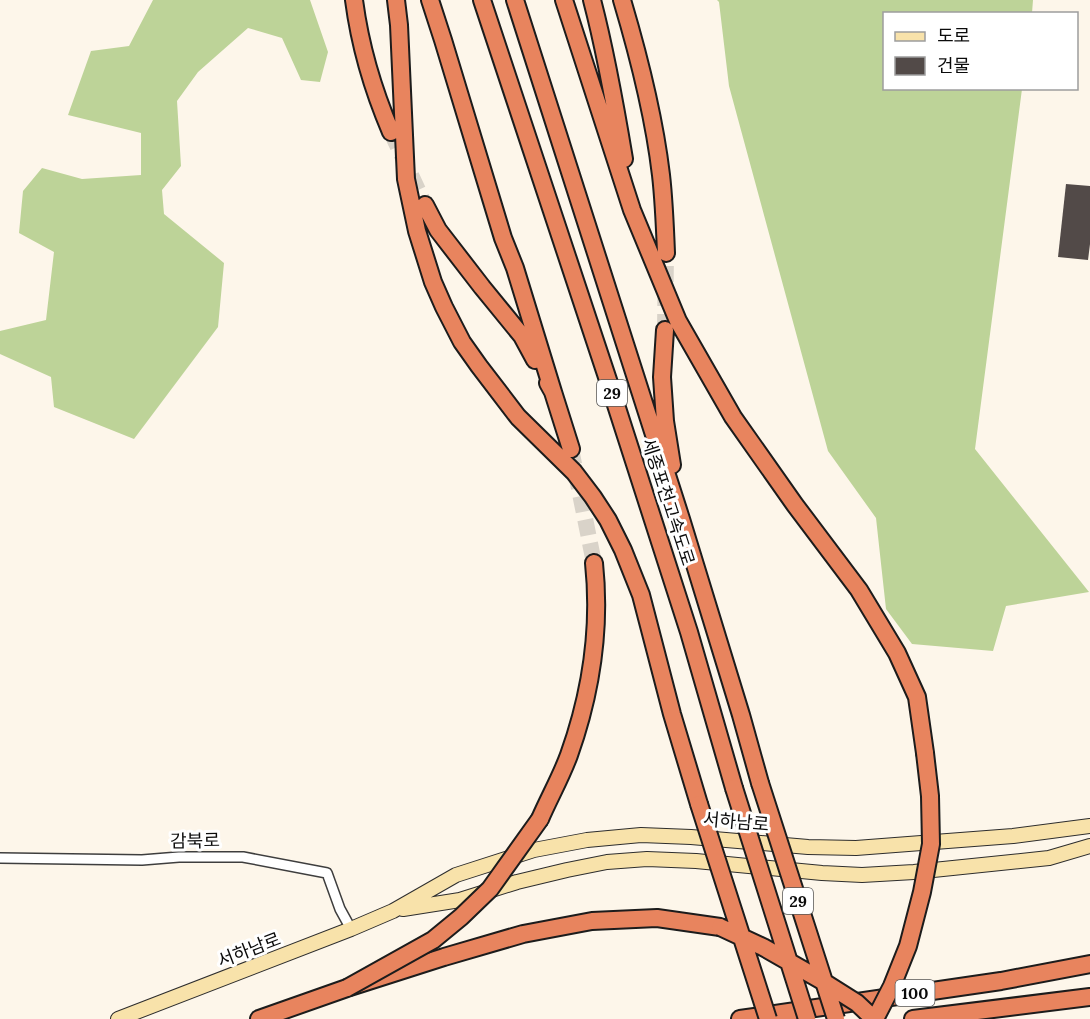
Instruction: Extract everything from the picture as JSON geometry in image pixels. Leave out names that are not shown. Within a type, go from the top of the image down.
[{"type":"highway","points":[[354,0],[364,57],[391,132]]},
{"type":"highway","points":[[396,0],[406,179],[417,231],[433,282],[462,342],[479,366],[518,417],[574,472],[608,520],[623,550],[641,595],[672,714],[768,1019]]},
{"type":"highway","points":[[430,0],[571,449]]},
{"type":"highway","name":"세종포천고속도로","points":[[482,0],[686,621],[734,788],[807,1019]]},
{"type":"highway","name":"세종포천고속도로","points":[[515,0],[681,519],[760,783],[836,1019]]},
{"type":"highway","points":[[524,0],[552,113]]},
{"type":"highway","points":[[259,1019],[347,988],[523,934],[592,921],[657,918],[720,927],[763,947],[856,1003],[874,1019],[909,946],[931,844],[926,753],[917,697],[897,653],[859,590],[733,417],[678,321],[632,210],[564,0]]},
{"type":"highway","points":[[592,0],[614,94],[632,210]]},
{"type":"highway","points":[[622,0],[636,48],[654,129],[663,196],[666,253]]},
{"type":"highway","points":[[425,205],[438,230],[522,336],[553,392]]},
{"type":"highway","points":[[665,330],[662,377],[665,421],[681,519]]},
{"type":"highway","points":[[347,988],[433,940],[461,918],[490,889],[540,819],[568,757],[588,694],[596,641],[597,593],[594,563]]},
{"type":"highway","name":"100","points":[[740,1019],[1001,981],[1090,964]]},
{"type":"highway","name":"100","points":[[913,1019],[1090,997]]},
{"type":"main road","name":"서하남로","points":[[118,1019],[351,929],[393,911],[456,875],[534,850],[587,840],[641,835],[808,847],[856,848],[1013,836],[1090,826]]},
{"type":"main road","name":"서하남로","points":[[393,911],[460,900],[516,882],[607,862],[648,859],[696,861],[862,875],[1049,858],[1090,846]]},
{"type":"street","name":"감북로","points":[[0,858],[142,860],[179,857],[243,857],[327,873],[340,909],[351,929]]},
{"type":"green space","points":[[153,0],[310,0],[328,52],[320,82],[301,80],[282,38],[248,28],[198,72],[177,101],[181,166],[162,190],[164,214],[224,263],[218,327],[134,439],[54,407],[51,377],[0,354],[0,331],[46,320],[54,252],[19,233],[23,191],[42,168],[82,179],[141,175],[141,133],[68,115],[91,51],[129,46]]},
{"type":"green space","points":[[717,0],[1033,0],[1032,12],[883,12],[883,90],[1022,90],[975,449],[1089,592],[1006,606],[993,651],[912,644],[886,609],[876,518],[828,451],[729,86]]},
{"type":"building","points":[[1066,184],[1090,186],[1088,260],[1058,257]]},
{"type":"tunnel","points":[[391,132],[425,205]]},
{"type":"tunnel","points":[[665,330],[666,253]]},
{"type":"tunnel","points":[[571,449],[594,563]]}]
